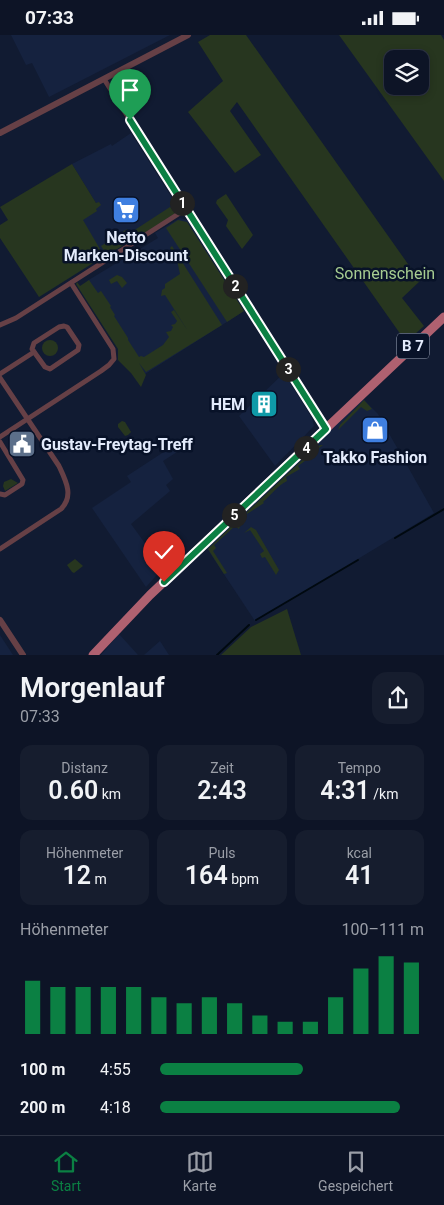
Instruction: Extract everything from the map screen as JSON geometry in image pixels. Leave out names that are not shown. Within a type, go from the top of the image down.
[{"type":"main road","name":"B 7","points":[[93,655],[150,595],[444,317]]},
{"type":"street","points":[[0,133],[188,35]]},
{"type":"street","points":[[104,79],[326,429]]},
{"type":"street","points":[[0,325],[16,318],[186,209]]},
{"type":"street","points":[[0,437],[101,371],[114,359],[112,349],[70,283]]},
{"type":"street","points":[[59,327],[67,327],[79,345],[78,350],[50,369],[45,367],[34,352],[32,349],[34,343],[59,327]]},
{"type":"street","points":[[0,549],[61,509],[68,499],[67,486],[59,466],[0,376],[34,352]]},
{"type":"street","points":[[0,442],[23,480],[22,484],[5,495],[0,494]]},
{"type":"street","points":[[0,620],[23,655]]},
{"type":"shaded area","points":[[11,35],[170,35],[49,97],[32,63],[26,65]]},
{"type":"shaded area","points":[[131,133],[179,209],[128,244],[101,258],[76,216],[96,203],[72,164],[111,144],[112,146]]},
{"type":"shaded area","points":[[180,218],[187,220],[244,311],[145,374],[87,281],[158,238],[155,233]]},
{"type":"shaded area","name":"HEM","points":[[284,373],[312,418],[314,426],[275,466],[239,416]]},
{"type":"shaded area","points":[[363,399],[378,414],[434,513],[255,621],[206,547]]},
{"type":"shaded area","points":[[176,444],[180,450],[163,461],[173,479],[166,485],[170,491],[131,524],[163,568],[146,587],[92,508],[131,482],[127,476]]},
{"type":"shaded area","points":[[119,634],[138,655],[101,655]]},
{"type":"shaded area","points":[[0,635],[13,655],[0,655]]},
{"type":"shaded area","points":[[160,641],[169,655],[144,655]]},
{"type":"green space","name":"Sonnenschein","points":[[210,35],[246,35],[420,281],[402,298],[424,326],[406,342],[237,102],[230,111],[261,155],[235,173],[188,112],[223,81],[198,42]]},
{"type":"green space","points":[[339,35],[441,35],[444,40],[444,181]]},
{"type":"green space","points":[[72,164],[96,203],[99,202],[101,205],[96,209],[97,211],[83,220],[104,256],[102,258],[95,248],[101,258],[39,297],[0,238],[0,225],[8,220],[0,207]]},
{"type":"green space","points":[[226,194],[253,235],[242,249],[226,226],[228,220],[216,203],[217,200]]},
{"type":"green space","points":[[178,206],[177,212],[128,244],[107,255],[101,246],[127,229],[130,233],[170,207],[172,209]]},
{"type":"green space","points":[[178,220],[187,222],[244,311],[227,322],[166,228]]},
{"type":"green space","points":[[172,246],[222,325],[146,372],[139,363],[146,375],[141,387],[118,360],[118,349],[76,284],[77,282],[80,286],[89,280],[98,293],[101,291],[139,357],[144,357],[163,345],[169,337],[166,332],[171,331],[173,327],[171,325],[177,321],[171,312],[174,310],[188,331],[165,295],[161,296],[165,284],[180,274],[177,260],[170,248]]},
{"type":"green space","points":[[117,275],[122,277],[127,283],[122,288],[117,281],[111,284],[109,280]]},
{"type":"green space","points":[[50,340],[56,342],[58,348],[56,354],[50,356],[44,354],[42,348],[44,342]]},
{"type":"green space","points":[[364,400],[372,409],[367,411],[361,407],[338,430],[340,425]]},
{"type":"green space","points":[[122,421],[125,422],[131,432],[125,436],[118,427],[118,424]]},
{"type":"green space","points":[[323,445],[298,466],[300,469],[286,477],[287,481],[277,488],[264,503],[247,514],[316,447]]},
{"type":"green space","points":[[11,479],[18,483],[5,491],[4,482]]},
{"type":"green space","points":[[237,521],[241,524],[239,529],[235,526],[214,545],[216,548],[213,551],[227,573],[224,574],[208,549]]},
{"type":"green space","points":[[251,527],[256,530],[279,570],[276,575],[265,557],[262,558],[260,554],[264,551],[250,530],[244,533]]},
{"type":"green space","points":[[75,559],[83,566],[74,573],[67,565]]},
{"type":"green space","points":[[287,609],[301,655],[221,655],[251,627]]},
{"type":"waterway","points":[[395,538],[444,509]]},
{"type":"waterway","points":[[256,620],[358,560]]},
{"type":"waterway","points":[[217,655],[249,625]]},
{"type":"place","name":"Netto Marken-Discount","points":[[126,210]]},
{"type":"place","name":"HEM","points":[[264,404]]},
{"type":"place","name":"Takko Fashion","points":[[375,430]]},
{"type":"place","name":"Gustav-Freytag-Treff","points":[[22,444]]},
{"type":"route","points":[[130,120],[326,429],[164,582]]}]
